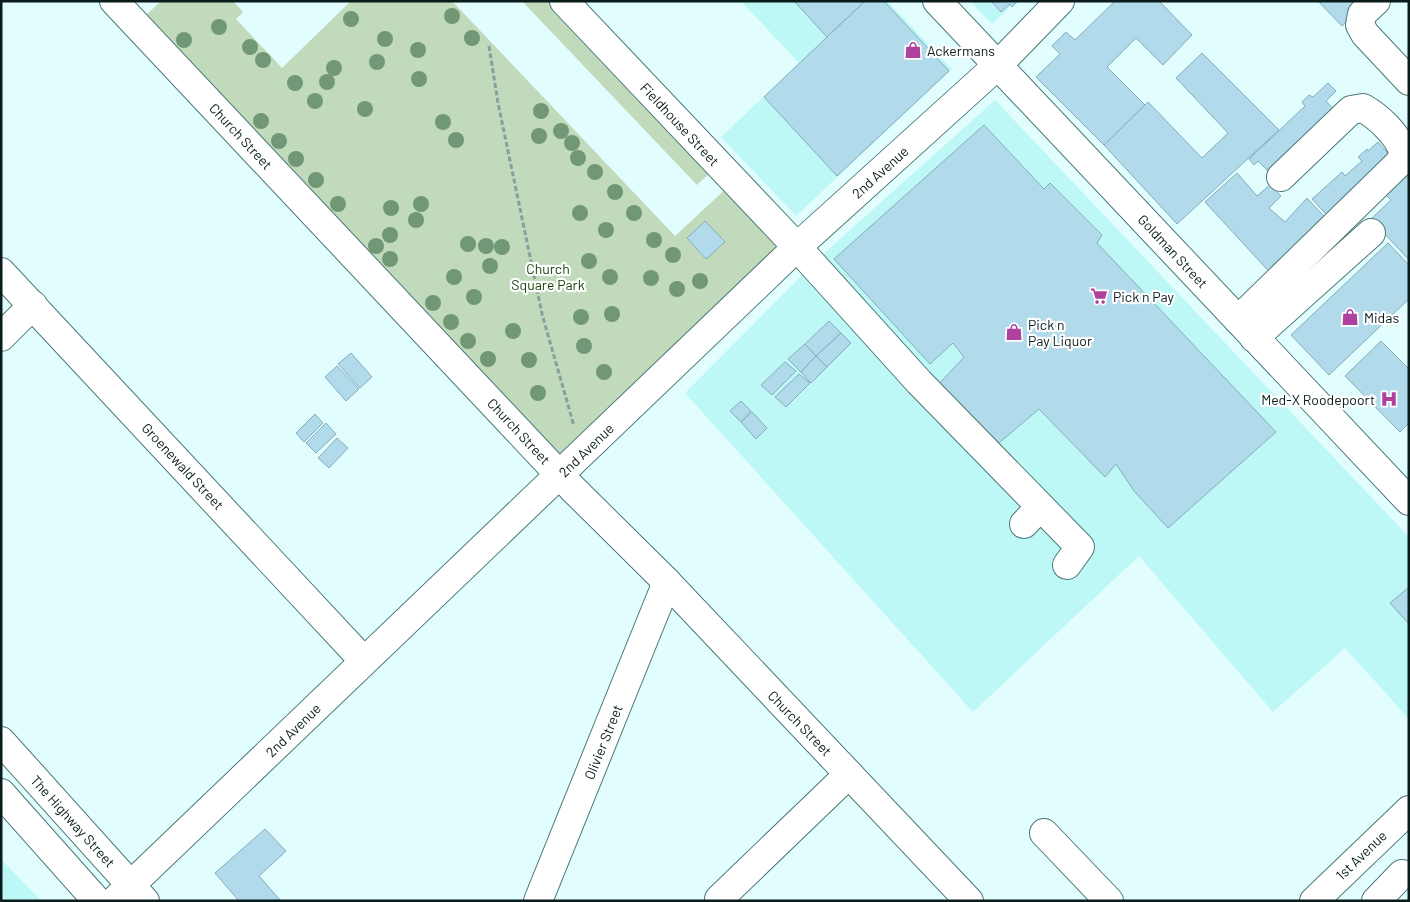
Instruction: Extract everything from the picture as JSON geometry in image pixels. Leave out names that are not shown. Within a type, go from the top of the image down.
[{"type":"street","name":"Church Street","points":[[114,1],[560,475],[667,582],[969,901]]},
{"type":"street","name":"Fieldhouse Street","points":[[564,1],[797,247],[829,296],[912,388],[1032,515],[1080,546],[1067,564]]},
{"type":"street","name":"Goldman Street","points":[[937,1],[1409,501]]},
{"type":"street","name":"2nd Avenue","points":[[130,895],[364,661],[797,247],[998,66],[1060,1]]},
{"type":"street","points":[[1376,1],[1362,14],[1360,25],[1365,34],[1409,81]]},
{"type":"street","points":[[1246,329],[1399,163],[1404,153],[1400,143],[1373,113],[1363,108],[1351,110],[1281,176]]},
{"type":"street","points":[[1246,329],[1371,233]]},
{"type":"street","name":"Groenewald Street","points":[[1,272],[364,661]]},
{"type":"street","points":[[1,337],[33,305]]},
{"type":"street","name":"Olivier Street","points":[[538,901],[667,582]]},
{"type":"street","name":"The Highway Street","points":[[1,740],[130,895]]},
{"type":"street","points":[[719,899],[849,774]]},
{"type":"street","points":[[1,793],[97,901]]},
{"type":"street","name":"1st Avenue","points":[[1314,901],[1409,810]]},
{"type":"street","points":[[1044,833],[1109,901]]},
{"type":"street","points":[[1376,901],[1402,874]]},
{"type":"path","points":[[489,46],[498,103],[542,314],[564,394],[583,453]]},
{"type":"shaded area","points":[[741,1],[887,1],[952,69],[796,216],[721,137],[799,63]]},
{"type":"shaded area","points":[[970,1],[1017,1],[992,24]]},
{"type":"shaded area","points":[[995,100],[1409,537],[1409,719],[1345,648],[1273,712],[1139,556],[973,712],[685,393],[821,256]]},
{"type":"shaded area","points":[[1,859],[41,901],[1,901]]},
{"type":"green space","name":"Church Square Park","points":[[161,1],[233,1],[243,12],[236,19],[282,68],[351,1],[452,1],[675,236],[729,186],[786,247],[560,464],[142,19]]},
{"type":"green space","points":[[522,1],[554,1],[713,170],[697,185]]},
{"type":"building","points":[[794,1],[865,1],[827,37]]},
{"type":"building","points":[[865,1],[884,1],[949,71],[837,176],[764,97]]},
{"type":"building","points":[[991,1],[1018,1],[1012,7],[1010,4],[1001,12]]},
{"type":"building","points":[[1115,1],[1159,1],[1192,35],[1163,65],[1136,38],[1107,67],[1145,105],[1104,145],[1036,77],[1060,54],[1052,46],[1066,32],[1075,40]]},
{"type":"building","points":[[1318,1],[1368,1],[1342,26]]},
{"type":"building","points":[[1202,53],[1279,130],[1177,224],[1104,145],[1148,102],[1202,158],[1228,133],[1176,78]]},
{"type":"building","points":[[1328,83],[1336,91],[1326,101],[1335,111],[1270,173],[1258,161],[1254,165],[1249,159],[1305,106],[1302,102],[1309,95],[1313,97]]},
{"type":"building","points":[[984,125],[1044,189],[1050,183],[1102,235],[1097,243],[1276,432],[1168,528],[1134,491],[1116,464],[1105,477],[1039,409],[999,443],[938,385],[964,357],[953,343],[930,364],[834,259]]},
{"type":"building","points":[[1378,142],[1393,159],[1334,223],[1312,199],[1342,172],[1345,176],[1362,161],[1358,157]]},
{"type":"building","points":[[1237,173],[1257,196],[1270,185],[1281,196],[1269,208],[1285,222],[1307,198],[1331,224],[1274,277],[1205,202]]},
{"type":"building","points":[[1406,176],[1409,180],[1409,260],[1371,219],[1391,200],[1386,195]]},
{"type":"building","points":[[705,221],[725,242],[706,259],[687,238]]},
{"type":"building","name":"Midas","points":[[1388,243],[1409,265],[1409,299],[1329,375],[1291,335]]},
{"type":"building","points":[[829,321],[841,333],[816,356],[805,344]]},
{"type":"building","points":[[841,333],[851,343],[827,367],[816,356]]},
{"type":"building","name":"Med-X Roodepoort","points":[[1381,341],[1409,369],[1409,423],[1400,432],[1345,376]]},
{"type":"building","points":[[805,344],[816,356],[801,372],[788,359]]},
{"type":"building","points":[[351,353],[372,377],[360,388],[338,364]]},
{"type":"building","points":[[816,356],[827,367],[811,383],[801,372]]},
{"type":"building","points":[[785,362],[796,371],[772,395],[761,385]]},
{"type":"building","points":[[337,366],[359,389],[346,401],[325,377]]},
{"type":"building","points":[[799,374],[810,383],[786,407],[775,397]]},
{"type":"building","points":[[741,401],[751,411],[741,422],[730,411]]},
{"type":"building","points":[[752,412],[767,428],[756,439],[741,422]]},
{"type":"building","points":[[315,414],[323,423],[304,442],[296,433]]},
{"type":"building","points":[[326,423],[336,434],[316,453],[306,443]]},
{"type":"building","points":[[337,438],[348,448],[329,468],[318,458]]},
{"type":"building","points":[[1409,587],[1409,624],[1390,603]]},
{"type":"building","points":[[265,829],[286,851],[259,876],[280,900],[239,901],[215,873]]},
{"type":"place","name":"Ackermans","points":[[913,50]]},
{"type":"place","name":"Pick n Pay","points":[[1099,296]]},
{"type":"place","name":"Midas","points":[[1350,317]]},
{"type":"place","name":"Pick n Pay Liquor","points":[[1014,332]]},
{"type":"place","name":"Med-X Roodepoort","points":[[1389,399]]}]
